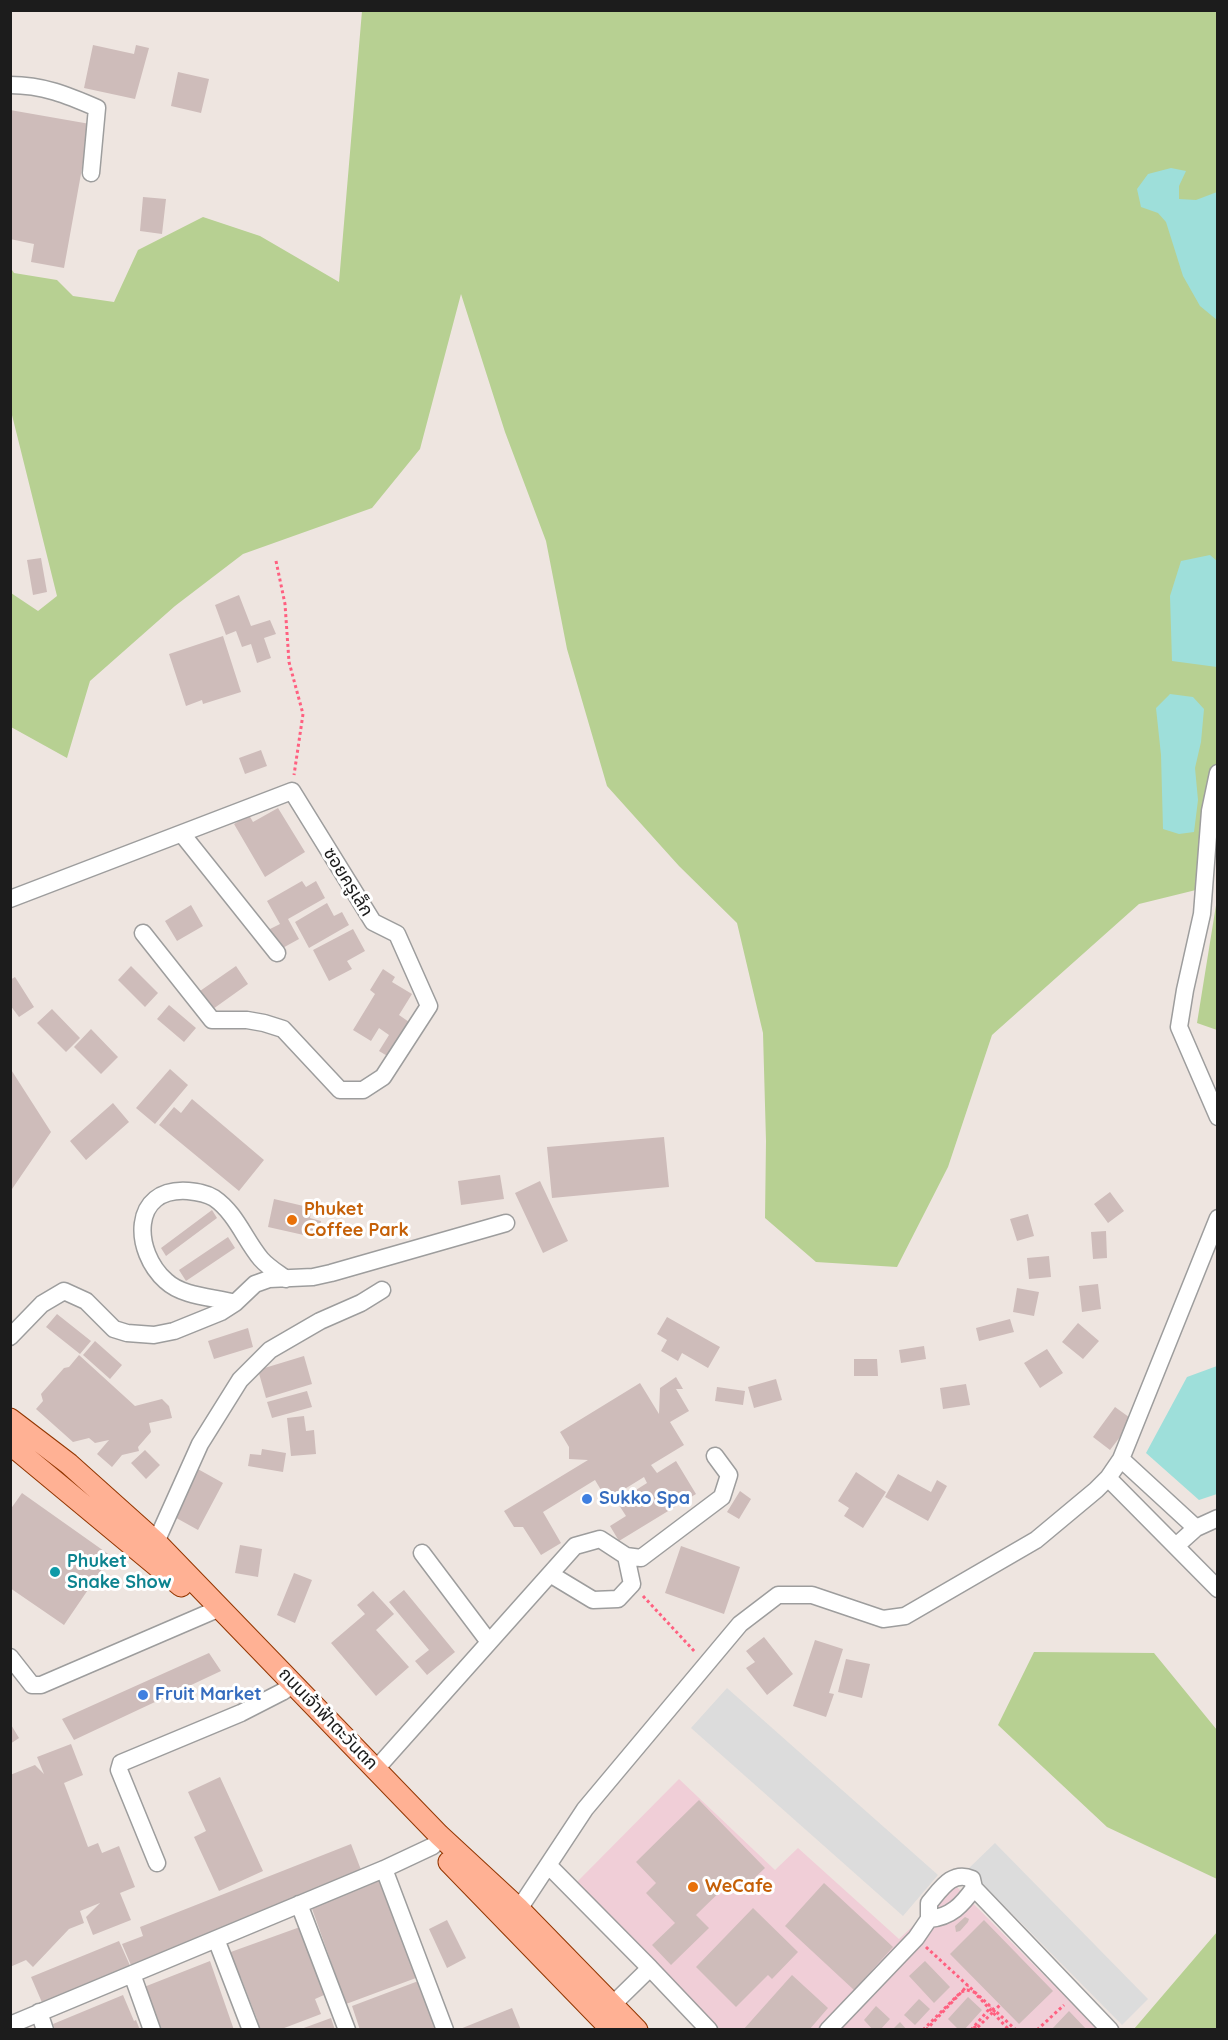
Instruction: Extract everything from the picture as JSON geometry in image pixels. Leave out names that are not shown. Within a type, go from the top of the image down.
[{"type":"main road","name":"ถนนเจ้าฟ้าตะวันตก","points":[[10,1419],[69,1464],[156,1542],[213,1611],[288,1688],[433,1846],[605,2021],[637,2030]]},
{"type":"main road","name":"ถนนเจ้าฟ้าตะวันตก","points":[[10,1444],[213,1611]]},
{"type":"main road","name":"ถนนเจ้าฟ้าตะวันตก","points":[[288,1688],[376,1769],[439,1835],[519,1909],[605,2021]]},
{"type":"street","points":[[10,85],[33,85],[69,96],[97,108],[91,173]]},
{"type":"street","points":[[1218,773],[1210,811],[1202,914],[1179,1027],[1218,1117]]},
{"type":"street","points":[[10,899],[292,791]]},
{"type":"street","name":"ซอยครูเล็ก","points":[[143,933],[212,1020],[247,1020],[283,1029],[340,1090],[363,1090],[383,1077],[429,1006],[398,934],[373,922],[292,791]]},
{"type":"street","points":[[182,834],[277,953]]},
{"type":"street","points":[[235,1303],[180,1290],[166,1282],[149,1260],[144,1245],[142,1228],[148,1205],[160,1196],[181,1191],[200,1192],[214,1198],[238,1223],[263,1261],[286,1279]]},
{"type":"street","points":[[519,1909],[585,1809],[740,1624],[778,1595],[812,1595],[883,1619],[905,1616],[1036,1540],[1108,1478],[1120,1459],[1218,1218]]},
{"type":"street","points":[[10,1336],[42,1304],[64,1291],[86,1300],[114,1329],[127,1334],[154,1335],[174,1331],[221,1312],[235,1303],[255,1284],[269,1279],[313,1277],[331,1273],[506,1223]]},
{"type":"street","points":[[156,1542],[200,1444],[240,1380],[270,1350],[320,1321],[361,1303],[382,1290]]},
{"type":"street","points":[[376,1769],[575,1546],[600,1539],[626,1556],[641,1558],[722,1497],[729,1475],[715,1456]]},
{"type":"street","points":[[1120,1459],[1196,1528]]},
{"type":"street","points":[[1108,1478],[1218,1589]]},
{"type":"street","points":[[1176,1546],[1196,1528],[1218,1518]]},
{"type":"street","points":[[422,1553],[489,1642]]},
{"type":"street","points":[[550,1574],[592,1600],[618,1599],[632,1584],[626,1556]]},
{"type":"street","points":[[10,1657],[32,1685],[41,1685],[213,1611]]},
{"type":"street","points":[[157,1863],[119,1770],[121,1762],[241,1713],[288,1688]]},
{"type":"street","points":[[10,2025],[384,1869],[433,1846]]},
{"type":"street","points":[[548,1864],[709,2030]]},
{"type":"street","points":[[384,1869],[445,2030]]},
{"type":"street","points":[[828,2030],[916,1938],[929,1919],[929,1903],[950,1879],[965,1876],[972,1879],[975,1888],[1110,2030]]},
{"type":"street","points":[[929,1919],[943,1918],[964,1902],[975,1888]]},
{"type":"street","points":[[299,1904],[347,2030]]},
{"type":"street","points":[[216,1939],[251,2030]]},
{"type":"street","points":[[605,2021],[650,1968]]},
{"type":"street","points":[[132,1974],[152,2030]]},
{"type":"street","points":[[39,2012],[45,2030]]},
{"type":"path","points":[[276,561],[285,604],[289,662],[303,714],[292,791]]},
{"type":"path","points":[[632,1584],[707,1664]]},
{"type":"path","points":[[923,1944],[1016,2030]]},
{"type":"path","points":[[925,2030],[968,1985]]},
{"type":"path","points":[[925,2030],[961,1992],[967,1990],[974,1992],[1009,2030]]},
{"type":"path","points":[[1037,2030],[1067,2003]]},
{"type":"path","points":[[972,2028],[976,2029],[1000,2005]]},
{"type":"path","points":[[972,2028],[991,2007]]},
{"type":"shaded area","points":[[727,1688],[938,1875],[903,1916],[691,1728]]},
{"type":"shaded area","points":[[679,1779],[775,1870],[798,1848],[899,1939],[956,1886],[1097,2029],[720,2029],[577,1882]]},
{"type":"shaded area","points":[[995,1843],[1148,1999],[1122,2025],[968,1869]]},
{"type":"green space","points":[[362,11],[1217,11],[1218,815],[1204,888],[1139,904],[992,1035],[948,1167],[897,1267],[816,1262],[765,1218],[766,1141],[763,1033],[737,923],[679,866],[607,786],[567,649],[546,541],[505,432],[461,294],[420,449],[372,508],[243,554],[175,606],[90,681],[67,758],[11,727],[11,593],[38,611],[57,596],[11,411],[10,267],[14,273],[57,280],[73,296],[114,302],[138,250],[203,217],[260,236],[339,282]]},
{"type":"green space","points":[[1217,899],[1217,1030],[1197,1023]]},
{"type":"green space","points":[[1034,1652],[1154,1653],[1217,1730],[1217,1879],[1107,1827],[998,1725]]},
{"type":"green space","points":[[1217,1932],[1217,2029],[1134,2029]]},
{"type":"water","points":[[1171,168],[1186,171],[1179,186],[1179,199],[1196,200],[1217,192],[1217,320],[1200,306],[1183,276],[1166,222],[1158,213],[1141,207],[1137,189],[1148,174]]},
{"type":"water","points":[[1210,555],[1217,561],[1217,667],[1172,661],[1170,596],[1181,561]]},
{"type":"water","points":[[1170,694],[1193,697],[1204,709],[1201,742],[1195,768],[1198,800],[1194,832],[1179,834],[1163,829],[1161,755],[1156,708]]},
{"type":"water","points":[[1217,1366],[1217,1494],[1199,1500],[1146,1453],[1187,1377]]},
{"type":"building","points":[[93,45],[134,54],[136,45],[149,48],[135,99],[84,88]]},
{"type":"building","points":[[178,72],[209,79],[201,113],[171,106]]},
{"type":"building","points":[[10,110],[90,124],[64,268],[31,262],[34,244],[10,239]]},
{"type":"building","points":[[143,197],[166,199],[162,234],[140,231]]},
{"type":"building","points":[[41,558],[47,592],[33,595],[27,560]]},
{"type":"building","points":[[239,595],[251,626],[270,620],[276,634],[264,638],[271,658],[257,663],[251,644],[242,647],[236,631],[226,635],[215,605]]},
{"type":"building","points":[[223,636],[241,692],[203,704],[202,700],[186,706],[169,654]]},
{"type":"building","points":[[261,750],[267,766],[245,774],[239,758]]},
{"type":"building","points":[[278,808],[305,852],[265,877],[234,824],[249,815],[253,822]]},
{"type":"building","points":[[302,881],[306,887],[316,881],[325,898],[288,919],[299,939],[279,950],[268,930],[280,924],[267,901]]},
{"type":"building","points":[[327,903],[334,916],[342,912],[349,925],[309,948],[295,922]]},
{"type":"building","points":[[191,905],[203,926],[177,941],[165,921]]},
{"type":"building","points":[[353,929],[365,951],[347,961],[352,969],[329,981],[313,950]]},
{"type":"building","points":[[131,966],[158,993],[145,1007],[118,980]]},
{"type":"building","points":[[236,966],[248,984],[213,1009],[200,991]]},
{"type":"building","points":[[383,969],[395,977],[392,982],[412,994],[399,1015],[412,1024],[389,1057],[379,1051],[389,1035],[379,1028],[371,1041],[353,1030],[375,994],[370,990]]},
{"type":"building","points":[[15,977],[34,1007],[19,1017],[10,1005],[10,980]]},
{"type":"building","points":[[169,1005],[196,1028],[184,1042],[157,1019]]},
{"type":"building","points":[[52,1009],[80,1038],[66,1052],[37,1023]]},
{"type":"building","points":[[91,1029],[118,1057],[101,1074],[74,1047]]},
{"type":"building","points":[[10,1068],[51,1132],[10,1192]]},
{"type":"building","points":[[170,1069],[188,1085],[155,1124],[136,1108]]},
{"type":"building","points":[[192,1099],[264,1160],[239,1191],[159,1125],[174,1107],[181,1113]]},
{"type":"building","points":[[113,1103],[129,1122],[86,1160],[70,1141]]},
{"type":"building","points":[[664,1137],[669,1187],[552,1198],[547,1147]]},
{"type":"building","points":[[500,1175],[504,1199],[461,1205],[458,1181]]},
{"type":"building","points":[[540,1181],[568,1241],[543,1253],[515,1193]]},
{"type":"building","points":[[1110,1192],[1124,1211],[1108,1223],[1094,1204]]},
{"type":"building","name":"Phuket Coffee Park","points":[[274,1199],[312,1208],[310,1218],[321,1221],[317,1238],[268,1227]]},
{"type":"building","points":[[212,1210],[217,1218],[166,1256],[161,1248]]},
{"type":"building","points":[[1028,1214],[1034,1236],[1017,1241],[1010,1219]]},
{"type":"building","points":[[1106,1231],[1107,1258],[1093,1259],[1091,1232]]},
{"type":"building","points":[[228,1237],[235,1248],[186,1281],[179,1270]]},
{"type":"building","points":[[1049,1256],[1051,1277],[1029,1279],[1027,1258]]},
{"type":"building","points":[[1098,1284],[1101,1309],[1082,1312],[1079,1286]]},
{"type":"building","points":[[1017,1288],[1039,1292],[1034,1316],[1013,1312]]},
{"type":"building","points":[[57,1314],[91,1341],[80,1354],[46,1327]]},
{"type":"building","points":[[667,1317],[720,1347],[708,1368],[682,1353],[678,1361],[661,1351],[667,1340],[657,1334]]},
{"type":"building","points":[[1010,1319],[1014,1332],[979,1341],[976,1328]]},
{"type":"building","points":[[1078,1323],[1099,1341],[1083,1359],[1062,1342]]},
{"type":"building","points":[[248,1328],[253,1347],[214,1359],[208,1341]]},
{"type":"building","points":[[95,1341],[122,1365],[110,1379],[83,1355]]},
{"type":"building","points":[[924,1346],[926,1359],[901,1363],[899,1350]]},
{"type":"building","points":[[1047,1349],[1063,1373],[1040,1388],[1024,1363]]},
{"type":"building","points":[[79,1355],[135,1406],[162,1399],[169,1406],[172,1418],[149,1423],[151,1432],[138,1447],[139,1451],[122,1455],[112,1467],[97,1454],[109,1440],[95,1443],[89,1438],[73,1442],[36,1409],[43,1401],[41,1394]]},
{"type":"building","points":[[304,1356],[312,1384],[266,1398],[258,1370]]},
{"type":"building","points":[[854,1359],[877,1359],[878,1376],[854,1376]]},
{"type":"building","points":[[676,1377],[683,1389],[676,1389],[689,1411],[670,1422],[684,1445],[651,1465],[657,1473],[676,1461],[696,1494],[619,1541],[610,1526],[626,1516],[617,1502],[647,1483],[644,1477],[607,1500],[595,1480],[543,1512],[561,1543],[541,1555],[523,1527],[514,1527],[504,1511],[588,1460],[569,1459],[569,1447],[560,1432],[640,1383],[659,1414],[660,1388]]},
{"type":"building","points":[[776,1379],[782,1400],[754,1408],[748,1387]]},
{"type":"building","points":[[966,1384],[970,1405],[943,1409],[940,1388]]},
{"type":"building","points":[[717,1387],[745,1391],[743,1405],[715,1401]]},
{"type":"building","points":[[307,1391],[312,1407],[272,1418],[267,1402]]},
{"type":"building","points":[[1115,1407],[1133,1420],[1110,1450],[1093,1437]]},
{"type":"building","points":[[304,1416],[306,1431],[314,1430],[316,1454],[291,1456],[287,1418]]},
{"type":"building","points":[[262,1449],[286,1453],[283,1472],[248,1466],[250,1454],[261,1455]]},
{"type":"building","points":[[145,1450],[160,1465],[146,1479],[131,1463]]},
{"type":"building","points":[[196,1468],[223,1483],[198,1530],[171,1515]]},
{"type":"building","points":[[856,1472],[886,1492],[863,1528],[844,1516],[849,1508],[838,1501]]},
{"type":"building","points":[[898,1474],[931,1492],[937,1480],[947,1486],[928,1521],[885,1497]]},
{"type":"building","points":[[740,1491],[751,1499],[739,1519],[727,1512]]},
{"type":"building","name":"Phuket Snake Show","points":[[22,1493],[111,1556],[64,1625],[10,1588],[10,1510]]},
{"type":"building","points":[[240,1545],[262,1549],[258,1577],[235,1573]]},
{"type":"building","points":[[681,1546],[740,1567],[724,1614],[665,1593]]},
{"type":"building","points":[[294,1573],[312,1580],[295,1623],[277,1615]]},
{"type":"building","points":[[404,1590],[455,1652],[427,1675],[415,1661],[429,1650],[389,1602]]},
{"type":"building","points":[[373,1591],[394,1614],[376,1630],[409,1667],[376,1696],[331,1643],[365,1614],[357,1605]]},
{"type":"building","points":[[764,1637],[793,1674],[767,1695],[746,1668],[755,1662],[746,1651]]},
{"type":"building","points":[[815,1640],[843,1649],[829,1693],[834,1694],[826,1717],[793,1706]]},
{"type":"building","name":"Fruit Market","points":[[209,1653],[221,1671],[74,1740],[62,1719]]},
{"type":"building","points":[[846,1659],[870,1664],[862,1698],[838,1692]]},
{"type":"building","points":[[10,1723],[19,1738],[10,1744]]},
{"type":"building","points":[[71,1744],[83,1775],[64,1783],[88,1847],[98,1843],[102,1853],[119,1846],[135,1887],[120,1893],[131,1920],[93,1935],[86,1917],[100,1903],[80,1911],[84,1923],[69,1929],[33,1967],[26,1960],[10,1967],[10,1775],[35,1765],[44,1774],[37,1757]]},
{"type":"building","points":[[220,1777],[263,1871],[219,1891],[194,1837],[206,1831],[188,1792]]},
{"type":"building","points":[[699,1800],[765,1868],[743,1889],[734,1878],[696,1915],[709,1928],[671,1965],[652,1945],[675,1923],[646,1893],[656,1883],[636,1862]]},
{"type":"building","points":[[351,1844],[363,1875],[133,1970],[122,1944],[143,1936],[140,1927]]},
{"type":"building","points":[[380,1878],[416,1978],[346,2004],[310,1903]]},
{"type":"building","points":[[824,1883],[893,1947],[854,1990],[785,1926]]},
{"type":"building","points":[[753,1908],[798,1952],[772,1979],[768,1975],[736,2007],[696,1967]]},
{"type":"building","points":[[965,1917],[969,1919],[968,1922],[956,1932],[955,1926]]},
{"type":"building","points":[[447,1920],[466,1958],[447,1968],[429,1929]]},
{"type":"building","points":[[984,1920],[1053,1991],[1019,2024],[950,1954]]},
{"type":"building","points":[[300,1927],[324,1995],[315,1999],[321,2014],[279,2030],[256,2030],[253,2021],[257,2019],[241,1978],[238,1979],[228,1953]]},
{"type":"building","points":[[119,1941],[132,1970],[44,2007],[31,1977]]},
{"type":"building","points":[[210,1961],[234,2030],[159,2030],[144,1987]]},
{"type":"building","points":[[925,1961],[950,1987],[934,2003],[909,1976]]},
{"type":"building","points":[[792,1975],[828,2008],[809,2030],[743,2030]]},
{"type":"building","points":[[421,1980],[439,2030],[360,2030],[352,2006]]},
{"type":"building","points":[[123,1995],[140,2030],[55,2030],[53,2024]]},
{"type":"building","points":[[968,1997],[982,2010],[964,2030],[959,2030],[948,2019]]},
{"type":"building","points":[[919,1999],[930,2009],[915,2025],[904,2015]]},
{"type":"building","points":[[876,2006],[890,2019],[880,2030],[873,2030],[864,2020]]},
{"type":"building","points":[[512,2008],[521,2030],[460,2030],[460,2029]]},
{"type":"building","points":[[1069,2011],[1087,2030],[1051,2030]]},
{"type":"building","points":[[331,2018],[335,2030],[301,2029]]},
{"type":"building","points":[[900,2022],[907,2030],[892,2030]]},
{"type":"place","name":"Phuket Coffee Park","points":[[292,1220]]},
{"type":"place","name":"Sukko Spa","points":[[587,1499]]},
{"type":"place","name":"Phuket Snake Show","points":[[55,1572]]},
{"type":"place","name":"Fruit Market","points":[[143,1695]]},
{"type":"place","name":"WeCafe","points":[[693,1887]]}]
